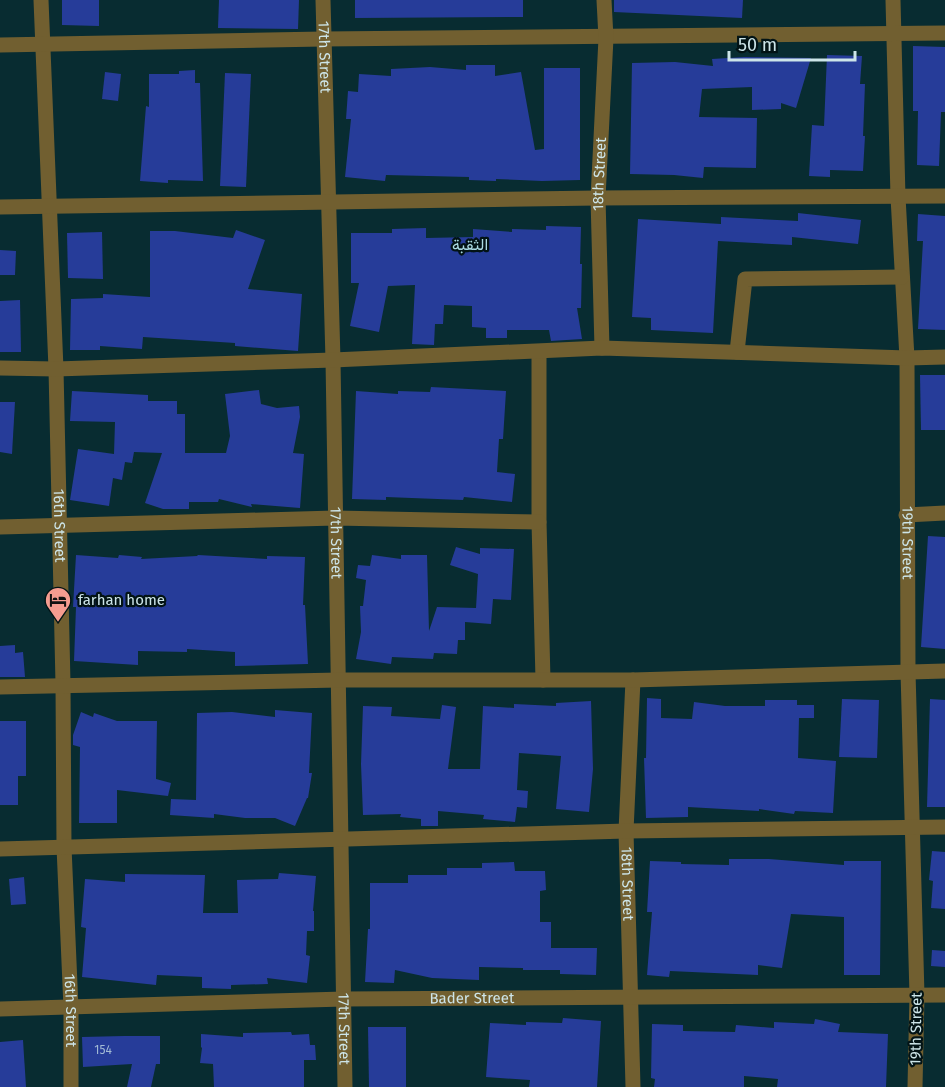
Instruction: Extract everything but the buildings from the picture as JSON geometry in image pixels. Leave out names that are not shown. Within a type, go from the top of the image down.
[{"type":"street","name":"16th Street","points":[[40,0],[56,369],[63,684],[63,848],[71,1087]]},
{"type":"street","name":"17th Street","points":[[323,0],[333,360],[345,1087]]},
{"type":"street","name":"18th Street","points":[[602,348],[598,198],[606,38],[604,0]]},
{"type":"street","name":"19th Street","points":[[893,0],[898,197],[907,358],[908,672],[917,995],[915,1087]]},
{"type":"street","points":[[0,45],[323,39],[945,33]]},
{"type":"street","points":[[0,207],[328,201],[945,196]]},
{"type":"street","points":[[737,352],[746,279],[902,277]]},
{"type":"street","points":[[0,368],[56,369],[333,360],[602,348],[907,358],[945,357]]},
{"type":"street","points":[[539,352],[539,522],[543,680]]},
{"type":"street","points":[[906,515],[945,513]]},
{"type":"street","points":[[0,527],[335,518],[539,522]]},
{"type":"street","points":[[0,687],[339,680],[633,681],[945,671]]},
{"type":"street","name":"18th Street","points":[[633,681],[626,831],[633,1087]]},
{"type":"street","points":[[0,849],[626,831],[945,827]]},
{"type":"street","name":"Bader Street","points":[[0,1009],[344,999],[945,994]]},
{"type":"place","name":"farhan home","points":[[58,623]]},
{"type":"district","name":"الثقبة","points":[[470,244]]}]
